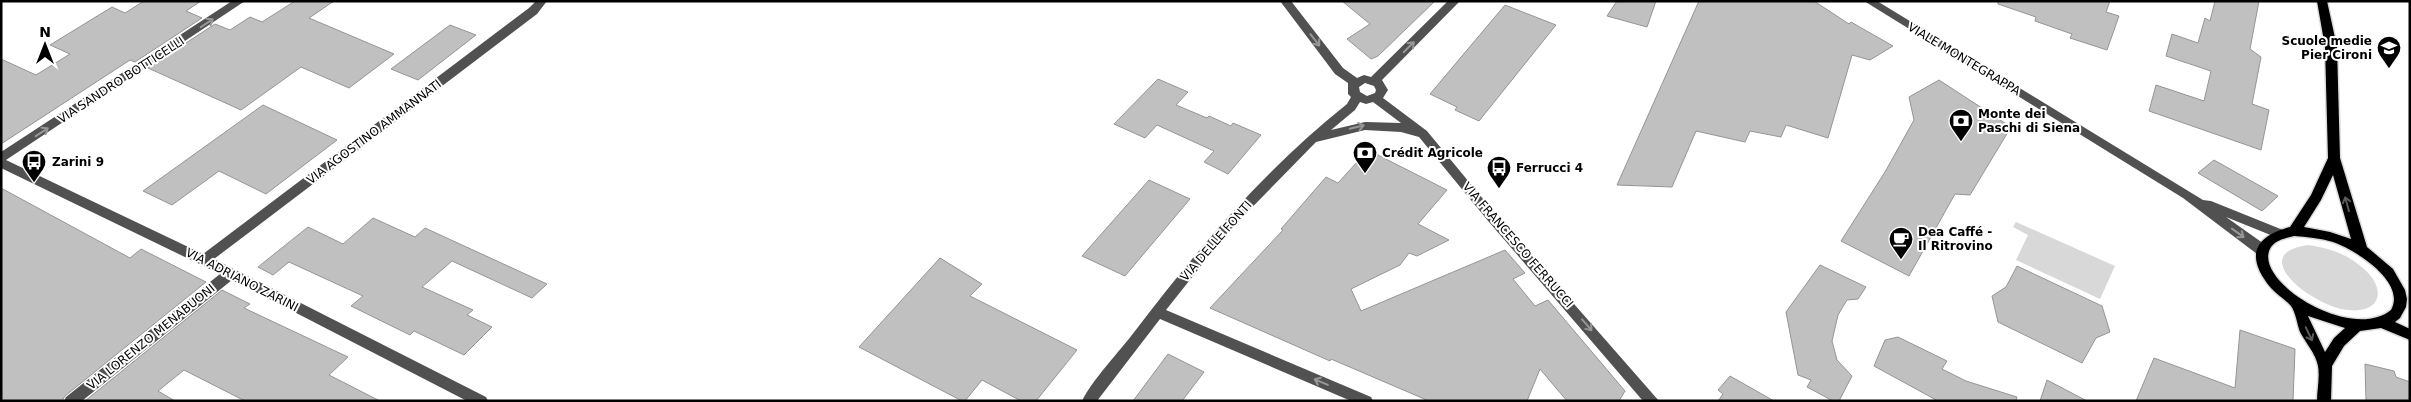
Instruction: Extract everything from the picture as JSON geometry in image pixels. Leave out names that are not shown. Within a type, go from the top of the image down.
[{"type":"main road","points":[[2322,1],[2330,47],[2334,158],[2361,250]]},
{"type":"main road","points":[[2294,231],[2316,197],[2334,158]]},
{"type":"main road","points":[[2398,290],[2400,304],[2398,310],[2395,316],[2383,323],[2357,325],[2336,321],[2296,302],[2268,275],[2262,262],[2262,250],[2268,240],[2278,233],[2294,231],[2311,232],[2331,237],[2361,250],[2389,274],[2398,290],[2410,303]]},
{"type":"main road","points":[[2296,302],[2325,365],[2324,401]]},
{"type":"main road","points":[[2383,323],[2410,334]]},
{"type":"main road","points":[[2325,365],[2339,342],[2357,325]]},
{"type":"street","name":"VIA SANDRO BOTTICELLI","points":[[1,158],[240,1]]},
{"type":"street","name":"VIA AGOSTINO AMMANNATI","points":[[204,260],[534,11],[542,1]]},
{"type":"street","points":[[1285,1],[1339,70],[1355,82]]},
{"type":"street","points":[[1374,81],[1455,1]]},
{"type":"street","name":"VIALE MONTEGRAPPA","points":[[1869,1],[2187,195]]},
{"type":"street","points":[[1364,79],[1374,81],[1382,90],[1375,98],[1366,100],[1357,97],[1352,91],[1355,82],[1364,79]]},
{"type":"street","name":"VIA DELLE FONTI","points":[[1089,401],[1224,229],[1310,140],[1351,107],[1357,97]]},
{"type":"street","name":"VIA FRANCESCO FERRUCCI","points":[[1375,98],[1422,134],[1650,400]]},
{"type":"street","points":[[1310,140],[1369,124],[1397,126],[1422,134]]},
{"type":"street","name":"VIA ADRIANO ZARINI","points":[[1,163],[204,260],[481,401]]},
{"type":"street","points":[[2187,195],[2278,233]]},
{"type":"street","points":[[2187,195],[2262,250]]},
{"type":"street","name":"VIA LORENZO MENABUONI","points":[[71,401],[230,274]]},
{"type":"street","points":[[1158,312],[1366,401]]},
{"type":"shaded area","points":[[2016,222],[2115,266],[2100,299],[2016,260],[2028,235],[2013,227]]},
{"type":"shaded area","points":[[2308,245],[2338,252],[2364,269],[2376,284],[2378,292],[2374,304],[2359,310],[2334,307],[2318,300],[2291,280],[2284,269],[2282,259],[2290,250]]},
{"type":"building","points":[[144,1],[201,1],[186,11],[202,18],[135,62],[130,60],[1,144],[1,59],[36,75],[70,54],[50,45],[112,7],[125,13]]},
{"type":"building","points":[[295,1],[334,1],[309,18],[394,54],[349,88],[301,67],[241,110],[148,68],[215,24],[230,30],[250,17],[262,22]]},
{"type":"building","points":[[1342,1],[1435,1],[1378,56],[1371,59],[1347,39],[1370,24]]},
{"type":"building","points":[[1617,1],[1656,1],[1647,27],[1607,16]]},
{"type":"building","points":[[1699,1],[1814,1],[1849,24],[1851,22],[1893,46],[1870,60],[1852,55],[1828,138],[1786,125],[1781,137],[1750,131],[1745,142],[1696,131],[1672,187],[1617,185]]},
{"type":"building","points":[[1998,1],[2110,1],[2106,12],[2119,16],[2107,50],[2070,38],[2072,34],[2035,21],[2036,17],[1998,4]]},
{"type":"building","points":[[2215,1],[2259,1],[2250,49],[2261,57],[2252,104],[2269,110],[2261,150],[2149,111],[2156,85],[2204,101],[2211,71],[2166,56],[2172,34],[2198,43],[2205,18],[2210,21]]},
{"type":"building","points":[[1505,5],[1556,25],[1479,121],[1455,110],[1457,107],[1430,94]]},
{"type":"building","points":[[450,25],[476,35],[418,80],[391,69]]},
{"type":"building","points":[[1158,79],[1188,92],[1176,105],[1231,126],[1233,123],[1261,135],[1228,174],[1204,162],[1214,151],[1157,125],[1145,138],[1114,124]]},
{"type":"building","points":[[1939,80],[2011,127],[1970,195],[1955,194],[1909,276],[1841,241],[1885,172],[1914,120],[1909,97]]},
{"type":"building","points":[[263,105],[337,140],[266,194],[219,171],[172,205],[143,191]]},
{"type":"building","points":[[1368,150],[1447,190],[1418,224],[1449,240],[1417,256],[1409,253],[1400,265],[1351,289],[1361,311],[1505,250],[1525,273],[1513,279],[1535,306],[1548,300],[1625,391],[1619,401],[1567,401],[1540,369],[1527,401],[1429,401],[1331,359],[1330,361],[1210,308],[1283,230],[1281,229],[1326,177],[1338,183]]},
{"type":"building","points":[[2214,160],[2278,196],[2262,211],[2198,173]]},
{"type":"building","points":[[1149,180],[1190,199],[1125,276],[1082,256]]},
{"type":"building","points":[[1,188],[130,258],[141,249],[206,282],[65,396],[62,401],[1,401]]},
{"type":"building","points":[[373,218],[415,237],[425,228],[547,284],[532,298],[452,261],[422,287],[473,310],[467,315],[492,327],[464,355],[414,331],[410,335],[351,306],[363,296],[289,262],[273,275],[258,267],[308,227],[343,244]]},
{"type":"building","points":[[940,258],[982,284],[970,296],[1077,350],[1036,401],[1021,401],[982,380],[965,401],[962,401],[859,347]]},
{"type":"building","points":[[1820,265],[1866,287],[1858,299],[1847,300],[1838,315],[1832,341],[1837,360],[1852,376],[1839,401],[1833,401],[1807,387],[1811,380],[1798,375],[1786,312]]},
{"type":"building","points":[[2017,266],[2102,306],[2110,332],[2096,338],[2082,363],[1998,322],[1992,296],[2006,287]]},
{"type":"building","points":[[222,290],[250,304],[244,308],[348,357],[329,375],[380,401],[245,401],[184,370],[158,391],[175,401],[85,401]]},
{"type":"building","points":[[2240,330],[2295,349],[2293,401],[2136,401],[2154,358],[2235,388]]},
{"type":"building","points":[[1898,337],[1947,361],[1942,369],[1966,381],[2017,397],[2016,401],[1938,401],[1874,366],[1885,340]]},
{"type":"building","points":[[1168,354],[1204,372],[1182,401],[1133,401]]},
{"type":"building","points":[[2365,364],[2394,371],[2396,377],[2410,382],[2410,401],[2366,401]]},
{"type":"building","points":[[1730,376],[1774,401],[1718,401],[1723,394],[1718,390]]},
{"type":"building","points":[[2047,380],[2087,401],[2040,401]]},
{"type":"place","name":"Scuole medie Pier Cironi","points":[[2389,69]]},
{"type":"place","name":"Monte dei Paschi di Siena","points":[[1961,142]]},
{"type":"place","name":"Crédit Agricole","points":[[1365,174]]},
{"type":"place","name":"Zarini 9","points":[[34,183]]},
{"type":"place","name":"Ferrucci 4","points":[[1499,189]]},
{"type":"place","name":"Dea Caffé - Il Ritrovino","points":[[1901,260]]}]
